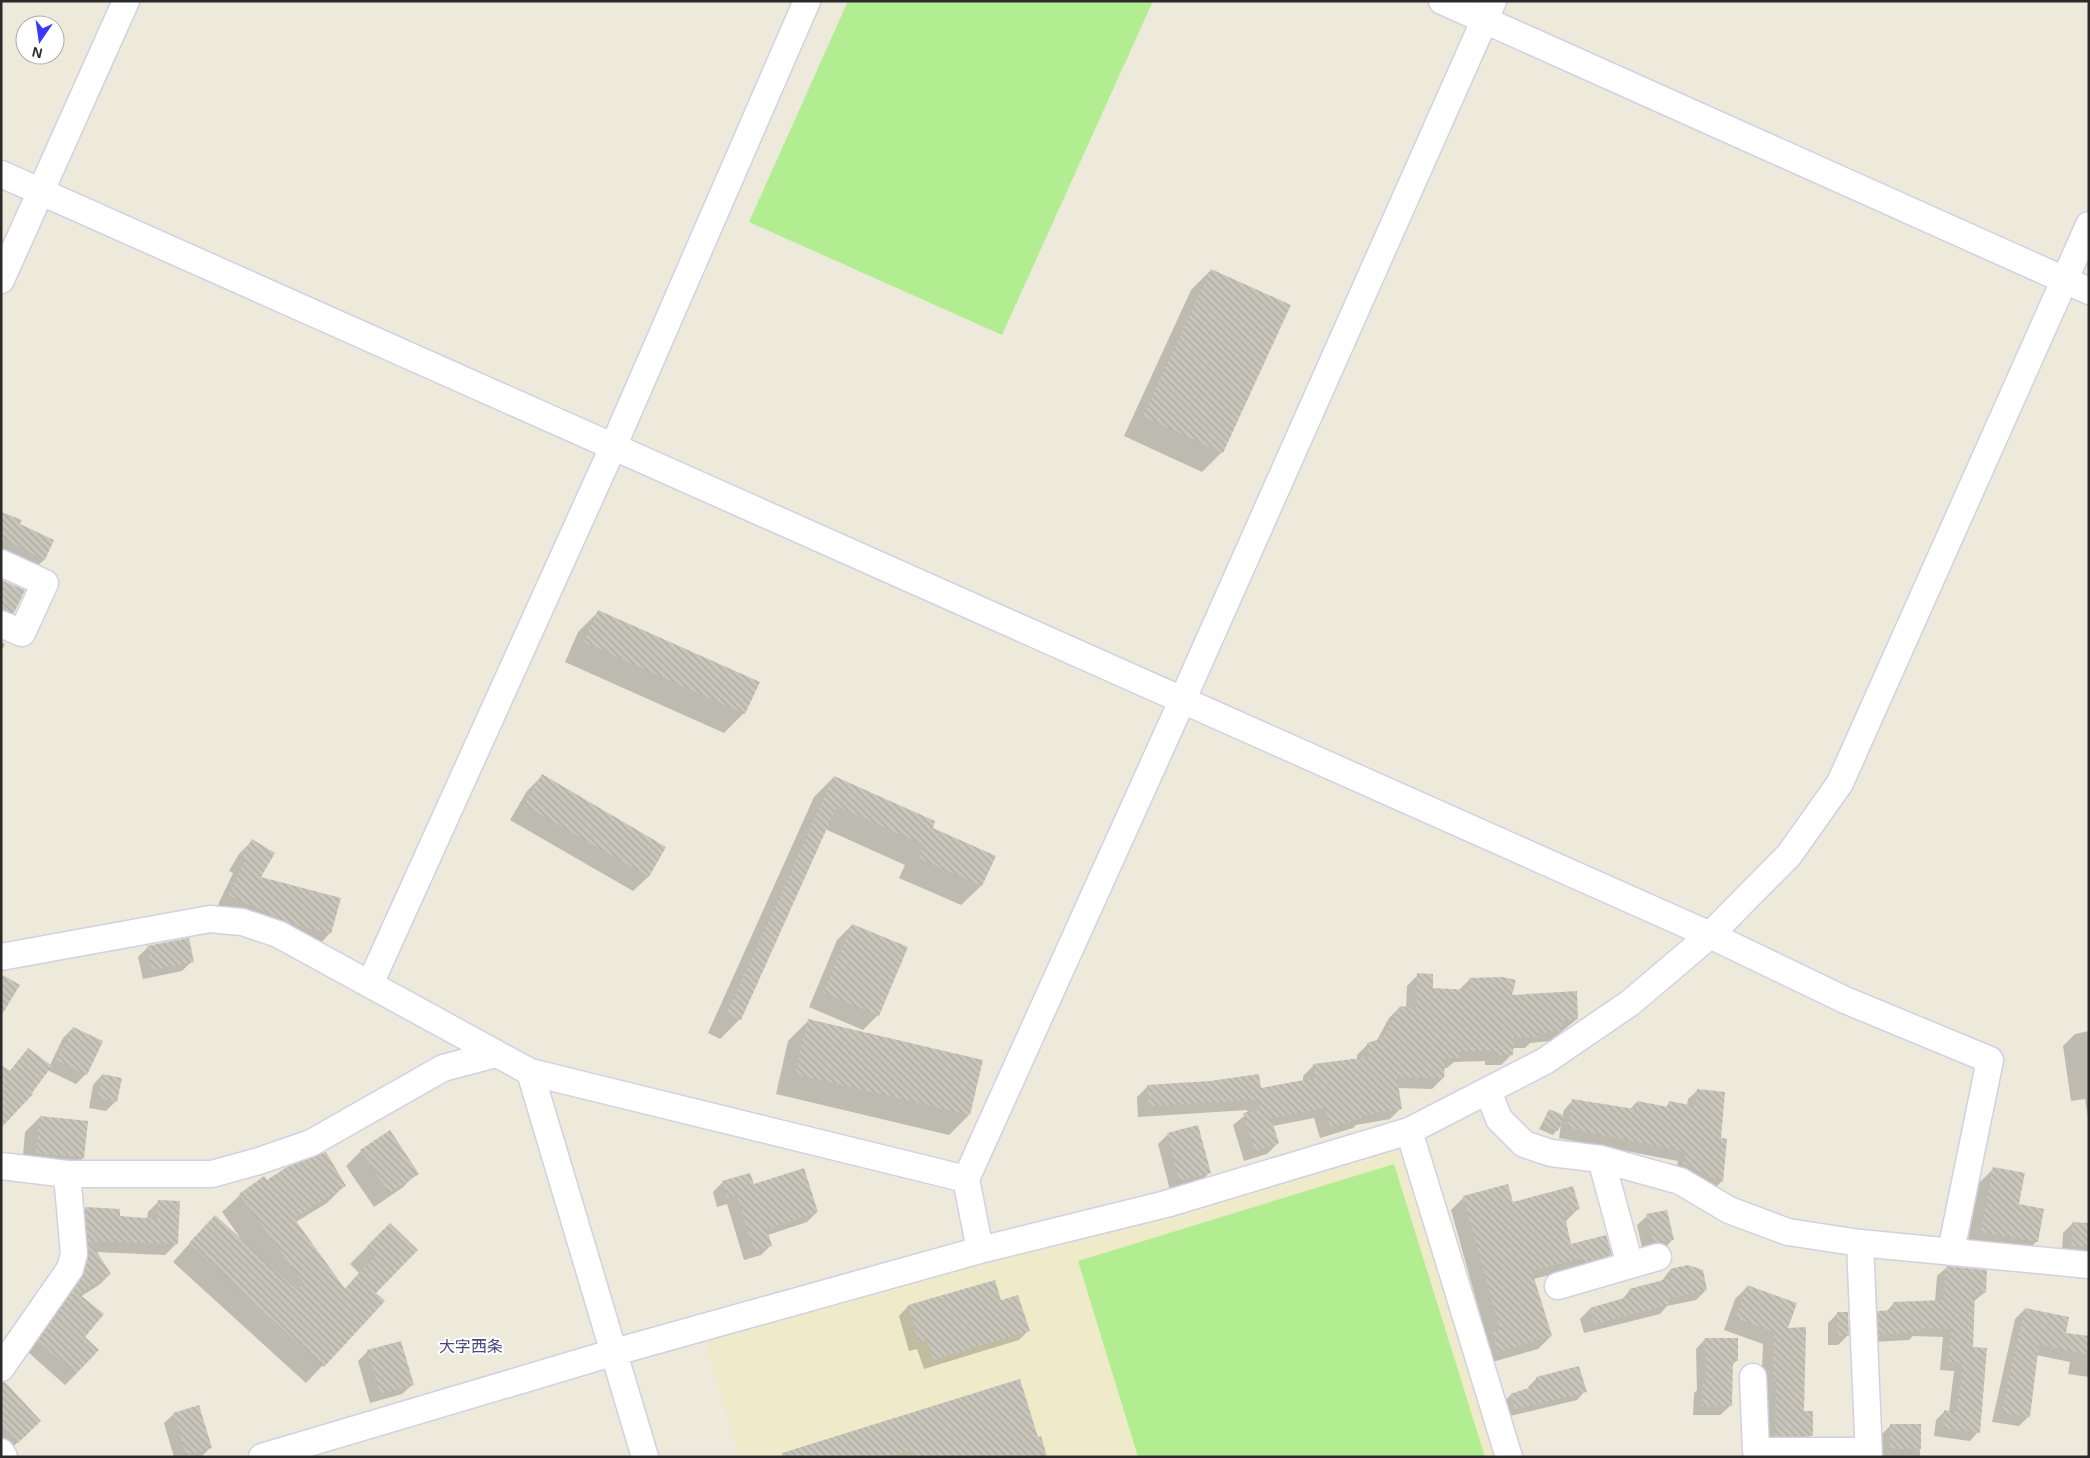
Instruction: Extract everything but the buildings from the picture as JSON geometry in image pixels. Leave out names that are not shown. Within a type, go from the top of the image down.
[{"type":"street","points":[[1,280],[126,1]]},
{"type":"street","points":[[370,984],[613,447],[807,1]]},
{"type":"street","points":[[1442,1],[1488,10],[2089,291]]},
{"type":"street","points":[[980,1250],[966,1179],[1182,701],[1488,10]]},
{"type":"street","points":[[1,174],[1710,935],[1845,1000],[1990,1060],[1951,1251]]},
{"type":"street","points":[[262,1457],[615,1352],[980,1250],[1166,1204],[1409,1131],[1545,1061],[1630,1003],[1710,935],[1789,855],[1840,783],[2089,225]]},
{"type":"street","points":[[1,563],[45,583],[22,633],[1,624]]},
{"type":"street","points":[[1,957],[210,919],[242,922],[278,934],[530,1072],[966,1179]]},
{"type":"street","points":[[1,1166],[67,1174],[212,1174],[259,1161],[311,1143],[443,1068],[496,1054]]},
{"type":"street","points":[[530,1072],[645,1457]]},
{"type":"street","points":[[1488,1091],[1499,1119],[1524,1144],[1552,1153],[1601,1159],[1680,1180],[1729,1210],[1788,1232],[1860,1243],[2089,1264]]},
{"type":"street","points":[[1409,1131],[1509,1457]]},
{"type":"street","points":[[1601,1159],[1630,1265]]},
{"type":"street","points":[[1,1368],[70,1269],[74,1254],[67,1174]]},
{"type":"street","points":[[1754,1377],[1756,1451],[1808,1454],[1868,1454],[1860,1243]]},
{"type":"street","points":[[1558,1286],[1658,1257]]},
{"type":"street","points":[[1,1452],[4,1457]]},
{"type":"shaded area","points":[[1409,1131],[1509,1457],[740,1457],[700,1328]]},
{"type":"green space","points":[[848,1],[1153,1],[1002,335],[749,222]]},
{"type":"green space","points":[[1394,1164],[1485,1457],[1138,1457],[1078,1261]]},
{"type":"district","name":"大字西条","points":[[471,1346]]}]
